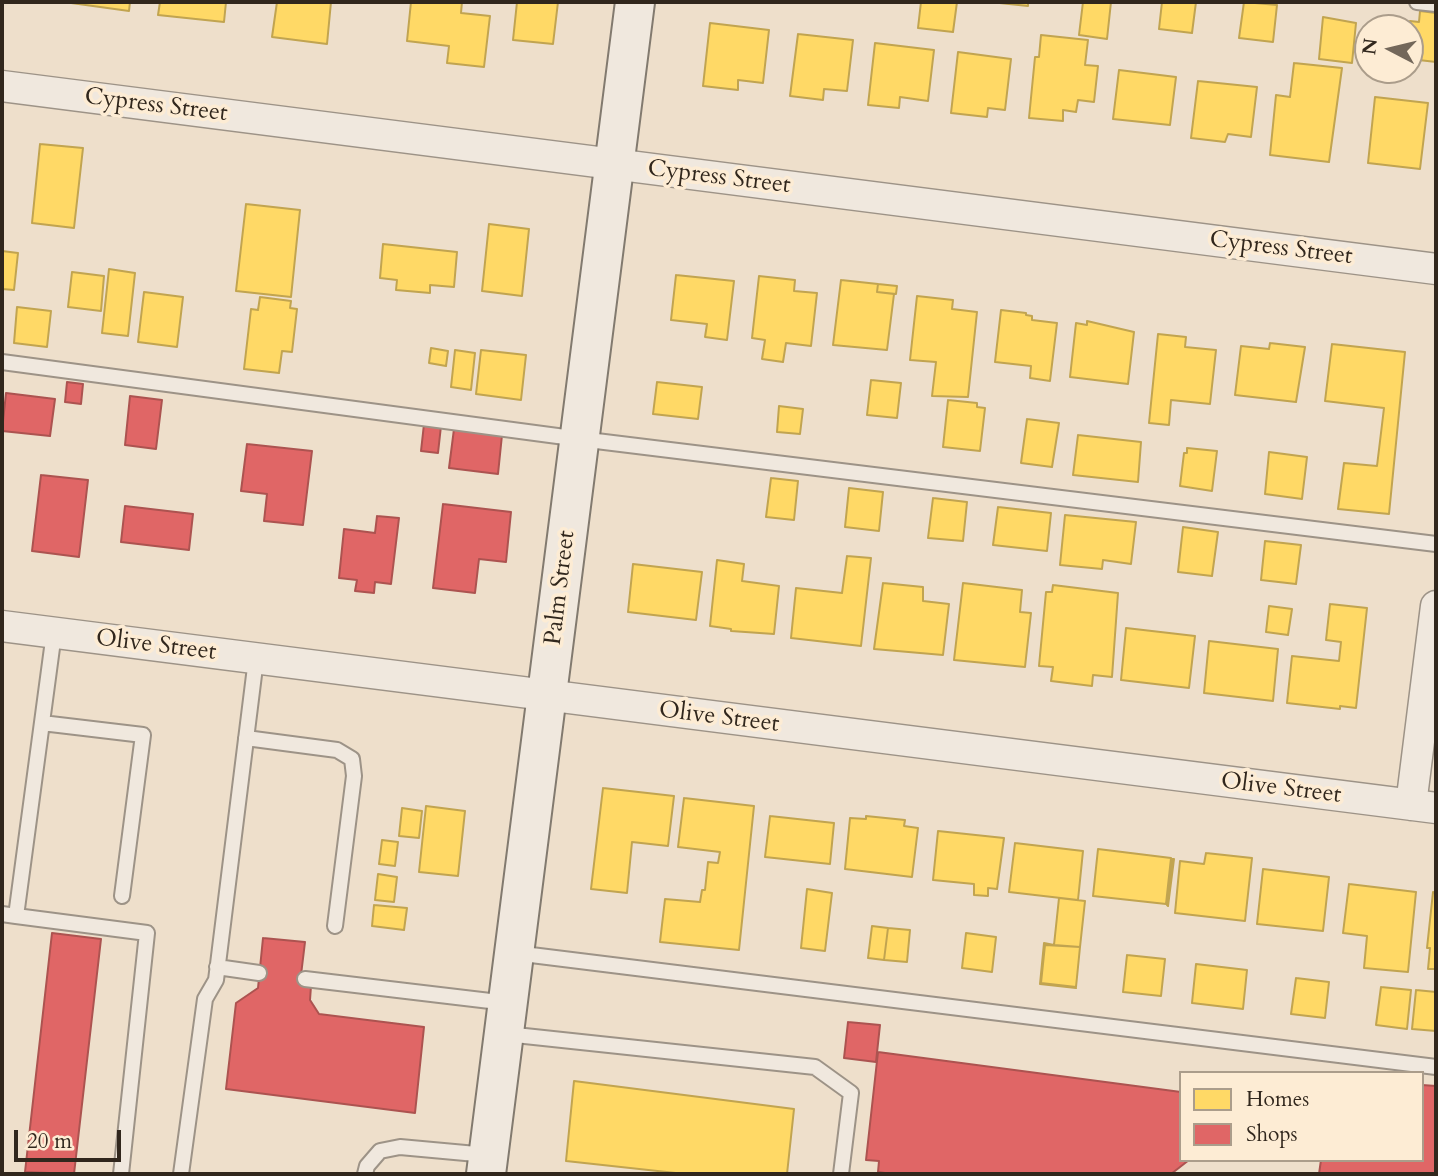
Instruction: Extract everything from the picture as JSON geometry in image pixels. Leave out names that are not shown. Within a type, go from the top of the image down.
[{"type":"street","name":"Palm Street","points":[[487,1165],[635,2]]},
{"type":"street","name":"Cypress Street","points":[[2,86],[1436,269]]},
{"type":"street","points":[[1424,806],[1436,606]]},
{"type":"street","name":"Olive Street","points":[[2,626],[1424,806]]},
{"type":"lane","points":[[1417,2],[1436,4]]},
{"type":"lane","points":[[2,362],[580,439],[1436,544]]},
{"type":"lane","points":[[54,633],[42,723],[9,915],[147,933],[121,1174]]},
{"type":"lane","points":[[181,1174],[205,999],[216,979],[218,967],[257,659]]},
{"type":"lane","points":[[42,723],[142,735],[122,896]]},
{"type":"lane","points":[[246,738],[337,750],[352,759],[354,776],[335,926]]},
{"type":"lane","points":[[514,953],[1436,1067]]},
{"type":"lane","points":[[218,967],[259,973]]},
{"type":"lane","points":[[305,979],[506,1018],[814,1067],[850,1093],[841,1174]]},
{"type":"lane","points":[[365,1174],[367,1166],[380,1151],[400,1147],[487,1165]]},
{"type":"building: Homes","points":[[64,2],[130,2],[129,11]]},
{"type":"building: Homes","points":[[160,2],[226,2],[224,22],[158,15]]},
{"type":"building: Homes","points":[[277,2],[331,2],[327,44],[272,37]]},
{"type":"building: Homes","points":[[411,2],[462,2],[461,13],[490,16],[484,67],[447,63],[449,46],[407,41]]},
{"type":"building: Homes","points":[[517,2],[558,2],[553,44],[513,40]]},
{"type":"building: Homes","points":[[921,2],[957,2],[953,32],[918,28]]},
{"type":"building: Homes","points":[[990,2],[1028,2],[1028,6]]},
{"type":"building: Homes","points":[[1083,2],[1111,2],[1107,39],[1079,35]]},
{"type":"building: Homes","points":[[1162,2],[1196,2],[1192,33],[1159,29]]},
{"type":"building: Homes","points":[[1244,2],[1277,5],[1273,42],[1239,38]]},
{"type":"building: Homes","points":[[1420,11],[1436,13],[1436,62],[1424,61],[1424,14],[1420,14]]},
{"type":"building: Homes","points":[[1323,17],[1354,23],[1352,63],[1319,59]]},
{"type":"building: Homes","points":[[710,23],[769,30],[763,83],[738,80],[738,90],[703,86]]},
{"type":"building: Homes","points":[[798,34],[853,40],[847,91],[824,89],[823,100],[790,96]]},
{"type":"building: Homes","points":[[1041,35],[1088,40],[1085,65],[1098,66],[1094,102],[1078,100],[1076,112],[1063,110],[1063,121],[1029,118],[1035,57],[1039,57]]},
{"type":"building: Homes","points":[[875,43],[934,50],[928,101],[900,97],[899,108],[868,105]]},
{"type":"building: Homes","points":[[958,52],[1011,59],[1005,110],[988,108],[987,117],[951,113]]},
{"type":"building: Homes","points":[[1294,63],[1342,68],[1329,162],[1270,155],[1276,95],[1290,97]]},
{"type":"building: Homes","points":[[1119,70],[1176,77],[1170,125],[1113,119]]},
{"type":"building: Homes","points":[[1198,81],[1257,87],[1251,137],[1228,134],[1225,142],[1191,138]]},
{"type":"building: Homes","points":[[1375,97],[1428,103],[1420,169],[1368,163]]},
{"type":"building: Homes","points":[[40,144],[83,148],[74,228],[32,223]]},
{"type":"building: Homes","points":[[246,204],[300,210],[291,297],[236,291]]},
{"type":"building: Homes","points":[[489,224],[529,229],[522,296],[482,291]]},
{"type":"building: Homes","points":[[383,244],[457,252],[454,287],[430,285],[430,293],[396,290],[397,280],[380,278]]},
{"type":"building: Homes","points":[[2,251],[18,253],[14,290],[2,289]]},
{"type":"building: Homes","points":[[109,269],[135,273],[128,336],[102,333]]},
{"type":"building: Homes","points":[[72,272],[104,276],[101,311],[68,307]]},
{"type":"building: Homes","points":[[676,275],[734,281],[727,340],[705,337],[707,324],[671,320]]},
{"type":"building: Homes","points":[[759,276],[795,280],[794,291],[817,293],[811,346],[786,343],[783,362],[762,359],[765,340],[752,338]]},
{"type":"building: Homes","points":[[841,280],[878,284],[877,292],[894,294],[887,350],[833,345]]},
{"type":"building: Homes","points":[[878,284],[897,286],[896,294],[877,292]]},
{"type":"building: Homes","points":[[144,292],[183,297],[177,347],[138,342]]},
{"type":"building: Homes","points":[[917,296],[953,300],[952,309],[977,312],[968,397],[932,396],[936,362],[910,360]]},
{"type":"building: Homes","points":[[260,297],[291,301],[290,308],[297,309],[292,352],[282,351],[279,373],[244,369],[251,309],[258,310]]},
{"type":"building: Homes","points":[[17,307],[51,311],[47,347],[14,343]]},
{"type":"building: Homes","points":[[1001,310],[1026,313],[1032,316],[1032,320],[1057,323],[1050,381],[1030,378],[1031,366],[995,362]]},
{"type":"building: Homes","points":[[1087,321],[1134,332],[1128,384],[1070,377],[1076,323],[1087,325]]},
{"type":"building: Homes","points":[[1158,334],[1186,337],[1185,347],[1216,350],[1210,404],[1171,400],[1169,425],[1149,423]]},
{"type":"building: Homes","points":[[1270,343],[1305,347],[1296,402],[1235,395],[1241,346],[1269,349]]},
{"type":"building: Homes","points":[[1332,344],[1405,352],[1389,514],[1338,509],[1344,463],[1377,466],[1384,408],[1325,401]]},
{"type":"building: Homes","points":[[431,348],[448,351],[446,366],[429,363]]},
{"type":"building: Homes","points":[[455,350],[475,353],[471,390],[451,387]]},
{"type":"building: Homes","points":[[481,350],[526,355],[521,400],[476,394]]},
{"type":"building: Homes","points":[[871,380],[901,383],[897,418],[867,415]]},
{"type":"building: Homes","points":[[657,382],[702,387],[698,419],[653,414]]},
{"type":"building: Homes","points":[[948,400],[977,403],[977,407],[985,408],[980,451],[943,447]]},
{"type":"building: Homes","points":[[779,406],[803,409],[800,434],[777,432]]},
{"type":"building: Homes","points":[[1027,419],[1059,423],[1052,467],[1021,463]]},
{"type":"building: Homes","points":[[1078,435],[1141,442],[1138,482],[1073,475]]},
{"type":"building: Homes","points":[[1187,448],[1217,451],[1212,491],[1180,486]]},
{"type":"building: Homes","points":[[1269,452],[1307,457],[1302,499],[1265,494]]},
{"type":"building: Homes","points":[[771,478],[798,481],[794,520],[766,517]]},
{"type":"building: Homes","points":[[849,488],[883,492],[879,531],[845,527]]},
{"type":"building: Homes","points":[[933,498],[967,502],[963,541],[928,538]]},
{"type":"building: Homes","points":[[998,507],[1051,513],[1047,551],[993,545]]},
{"type":"building: Homes","points":[[1065,515],[1136,522],[1131,564],[1103,560],[1102,569],[1060,565]]},
{"type":"building: Homes","points":[[1183,527],[1218,532],[1212,576],[1178,572]]},
{"type":"building: Homes","points":[[1265,541],[1301,545],[1296,584],[1261,580]]},
{"type":"building: Homes","points":[[847,556],[871,558],[861,646],[791,638],[796,588],[842,593]]},
{"type":"building: Homes","points":[[717,560],[744,564],[742,581],[779,586],[774,634],[731,631],[710,626]]},
{"type":"building: Homes","points":[[633,564],[702,572],[696,620],[628,612]]},
{"type":"building: Homes","points":[[883,583],[923,587],[923,601],[949,604],[943,655],[874,649]]},
{"type":"building: Homes","points":[[963,583],[1022,590],[1020,612],[1031,613],[1025,667],[954,660]]},
{"type":"building: Homes","points":[[1053,585],[1118,593],[1112,677],[1093,675],[1092,686],[1051,681],[1053,667],[1039,666],[1046,592],[1052,592]]},
{"type":"building: Homes","points":[[1330,604],[1367,608],[1356,708],[1340,706],[1340,709],[1287,703],[1292,656],[1339,661],[1341,642],[1326,640]]},
{"type":"building: Homes","points":[[1269,606],[1292,609],[1288,635],[1266,632]]},
{"type":"building: Homes","points":[[1126,628],[1195,636],[1189,688],[1121,680]]},
{"type":"building: Homes","points":[[1209,641],[1278,649],[1273,701],[1204,693]]},
{"type":"building: Homes","points":[[603,788],[674,796],[668,846],[632,842],[627,893],[591,889]]},
{"type":"building: Homes","points":[[684,798],[754,806],[739,950],[660,942],[665,899],[700,902],[702,890],[705,890],[708,862],[718,863],[720,852],[678,847]]},
{"type":"building: Homes","points":[[426,806],[465,811],[458,876],[419,872]]},
{"type":"building: Homes","points":[[402,808],[422,811],[419,838],[399,836]]},
{"type":"building: Homes","points":[[770,816],[834,823],[830,864],[765,857]]},
{"type":"building: Homes","points":[[866,816],[905,820],[904,826],[918,828],[912,877],[845,869],[850,818],[866,819]]},
{"type":"building: Homes","points":[[938,831],[1004,838],[997,889],[988,888],[988,896],[974,895],[974,884],[933,880]]},
{"type":"building: Homes","points":[[382,840],[398,842],[395,866],[379,864]]},
{"type":"building: Homes","points":[[1015,843],[1083,851],[1078,900],[1009,892]]},
{"type":"building: Homes","points":[[1098,849],[1171,858],[1166,904],[1093,896]]},
{"type":"building: Homes","points":[[1206,853],[1252,858],[1245,921],[1175,913],[1180,861],[1204,864]]},
{"type":"building: Homes","points":[[1174,859],[1168,906],[1167,905]]},
{"type":"building: Homes","points":[[1263,869],[1329,877],[1323,931],[1257,924]]},
{"type":"building: Homes","points":[[378,874],[397,877],[394,902],[375,900]]},
{"type":"building: Homes","points":[[1349,884],[1416,892],[1408,972],[1364,968],[1367,936],[1343,933]]},
{"type":"building: Homes","points":[[807,889],[832,893],[825,951],[801,948]]},
{"type":"building: Homes","points":[[1433,892],[1436,893],[1436,969],[1428,969],[1430,948],[1427,948]]},
{"type":"building: Homes","points":[[1059,898],[1085,901],[1080,947],[1054,945]]},
{"type":"building: Homes","points":[[374,905],[407,908],[404,930],[372,926]]},
{"type":"building: Homes","points":[[872,926],[888,928],[884,960],[868,958]]},
{"type":"building: Homes","points":[[888,928],[910,930],[907,962],[884,960]]},
{"type":"building: Homes","points":[[966,933],[996,937],[992,972],[962,968]]},
{"type":"building: Homes","points":[[1044,943],[1054,945],[1045,945],[1041,983],[1076,988],[1040,984]]},
{"type":"building: Homes","points":[[1045,945],[1080,947],[1076,987],[1041,983]]},
{"type":"building: Homes","points":[[1127,955],[1165,959],[1161,996],[1123,992]]},
{"type":"building: Homes","points":[[1196,964],[1247,970],[1243,1009],[1192,1003]]},
{"type":"building: Homes","points":[[1296,978],[1329,982],[1325,1018],[1291,1014]]},
{"type":"building: Homes","points":[[1381,987],[1411,990],[1407,1029],[1376,1025]]},
{"type":"building: Homes","points":[[1416,990],[1436,992],[1436,1031],[1412,1029]]},
{"type":"building: Homes","points":[[574,1081],[794,1109],[787,1174],[685,1174],[566,1161]]},
{"type":"building: Shops","points":[[67,382],[83,384],[81,404],[65,402]]},
{"type":"building: Shops","points":[[6,393],[55,399],[50,436],[2,431]]},
{"type":"building: Shops","points":[[130,396],[162,400],[156,449],[125,445]]},
{"type":"building: Shops","points":[[424,424],[441,426],[438,453],[421,451]]},
{"type":"building: Shops","points":[[454,429],[502,435],[498,474],[449,468]]},
{"type":"building: Shops","points":[[247,444],[312,451],[303,525],[264,521],[267,494],[241,491]]},
{"type":"building: Shops","points":[[41,475],[88,480],[79,557],[32,551]]},
{"type":"building: Shops","points":[[443,504],[511,512],[506,562],[479,559],[475,593],[433,588]]},
{"type":"building: Shops","points":[[125,506],[193,514],[189,550],[121,542]]},
{"type":"building: Shops","points":[[377,516],[399,518],[391,584],[375,582],[374,593],[355,591],[357,580],[339,578],[344,529],[375,533]]},
{"type":"building: Shops","points":[[52,933],[101,939],[74,1174],[25,1172]]},
{"type":"building: Shops","points":[[263,938],[305,942],[301,975],[311,986],[310,1000],[319,1014],[424,1027],[415,1113],[226,1089],[236,1003],[258,988]]},
{"type":"building: Shops","points":[[848,1022],[880,1025],[876,1062],[844,1058]]},
{"type":"building: Shops","points":[[878,1052],[1179,1092],[1179,1162],[1186,1162],[1171,1174],[892,1174],[878,1172],[879,1161],[866,1160]]},
{"type":"building: Shops","points":[[1424,1085],[1436,1086],[1436,1174],[1319,1174],[1321,1162],[1424,1162]]}]
